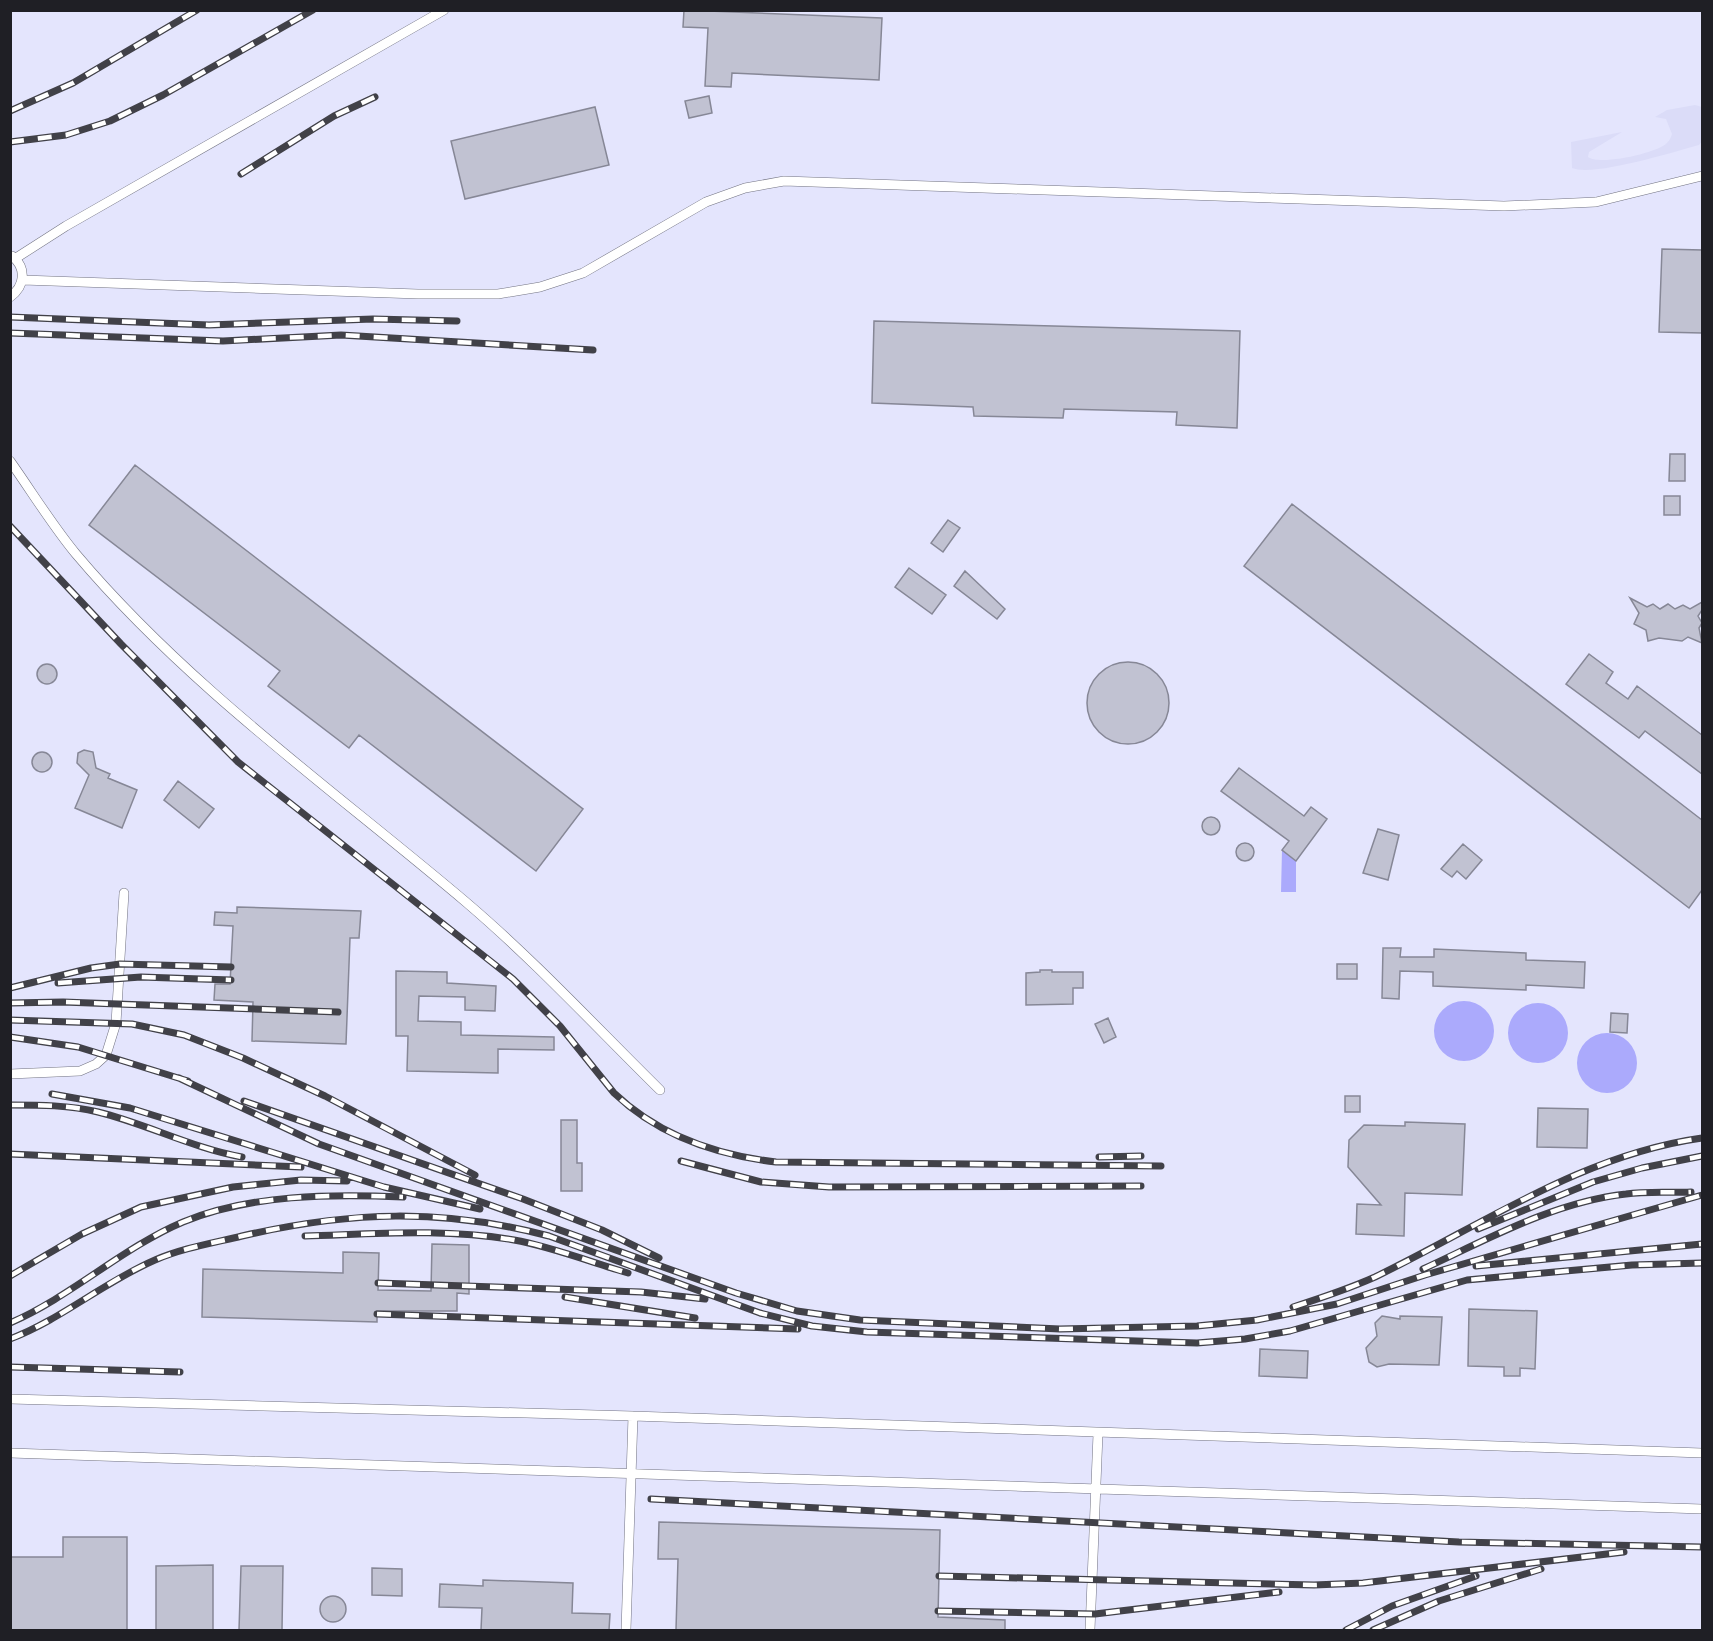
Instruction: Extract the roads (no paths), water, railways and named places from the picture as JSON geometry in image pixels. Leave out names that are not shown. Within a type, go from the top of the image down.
[{"type":"lane","points":[[10,297],[16,293],[23,280],[23,272],[13,257],[444,10]]},
{"type":"lane","points":[[23,280],[418,294],[498,294],[540,287],[583,273],[706,202],[745,188],[784,181],[1504,206],[1596,202],[1702,176]]},
{"type":"lane","points":[[10,461],[75,553],[144,626],[281,749],[469,904],[538,967],[660,1090]]},
{"type":"lane","points":[[10,1074],[80,1071],[96,1064],[106,1055],[116,1023],[124,893]]},
{"type":"lane","points":[[10,1399],[633,1416],[1098,1434],[1702,1453]]},
{"type":"lane","points":[[626,1630],[633,1416]]},
{"type":"lane","points":[[1090,1630],[1098,1434]]},
{"type":"lane","points":[[10,1453],[1702,1509]]},
{"type":"water","points":[[1282,850],[1296,861],[1296,892],[1281,892]]},
{"type":"water","points":[[1464,1001],[1481,1006],[1489,1014],[1494,1031],[1489,1048],[1481,1056],[1464,1061],[1447,1056],[1439,1048],[1434,1031],[1439,1014],[1447,1006]]},
{"type":"water","points":[[1538,1003],[1555,1008],[1563,1016],[1568,1033],[1563,1050],[1555,1058],[1538,1063],[1521,1058],[1513,1050],[1508,1033],[1513,1016],[1521,1008]]},
{"type":"water","points":[[1607,1033],[1624,1038],[1632,1046],[1637,1063],[1632,1080],[1624,1088],[1607,1093],[1590,1088],[1582,1080],[1577,1063],[1582,1046],[1590,1038]]},
{"type":"railway","points":[[10,111],[73,83],[197,10]]},
{"type":"railway","points":[[10,142],[66,135],[110,121],[163,95],[313,10]]},
{"type":"railway","points":[[241,174],[334,116],[375,97]]},
{"type":"railway","points":[[10,317],[209,325],[373,319],[457,321]]},
{"type":"railway","points":[[10,333],[223,341],[341,335],[593,350]]},
{"type":"railway","points":[[10,526],[121,644],[238,762],[513,979],[560,1026],[614,1093],[649,1121],[689,1141],[710,1148],[776,1162],[1161,1166]]},
{"type":"railway","points":[[10,988],[91,968],[120,964],[231,967]]},
{"type":"railway","points":[[58,983],[141,977],[231,980]]},
{"type":"railway","points":[[10,1003],[63,1002],[338,1012]]},
{"type":"railway","points":[[10,1020],[132,1024],[184,1035],[243,1058],[325,1096],[475,1175]]},
{"type":"railway","points":[[10,1037],[78,1047],[188,1081]]},
{"type":"railway","points":[[179,1078],[319,1144],[736,1293],[797,1311],[860,1320],[1060,1329],[1197,1326],[1257,1320],[1337,1304],[1425,1275],[1702,1195]]},
{"type":"railway","points":[[52,1094],[130,1108],[384,1187],[480,1209]]},
{"type":"railway","points":[[244,1101],[523,1199],[602,1230],[659,1258]]},
{"type":"railway","points":[[10,1105],[43,1105],[98,1112],[205,1148],[242,1157]]},
{"type":"railway","points":[[1293,1307],[1375,1277],[1534,1194],[1574,1176],[1658,1147],[1702,1138]]},
{"type":"railway","points":[[10,1154],[301,1167]]},
{"type":"railway","points":[[1099,1157],[1141,1156]]},
{"type":"railway","points":[[1478,1229],[1593,1182],[1642,1168],[1702,1156]]},
{"type":"railway","points":[[681,1161],[761,1182],[829,1187],[1141,1186]]},
{"type":"railway","points":[[10,1276],[82,1234],[141,1207],[233,1187],[301,1180],[347,1181]]},
{"type":"railway","points":[[1423,1269],[1522,1223],[1573,1205],[1599,1198],[1634,1193],[1691,1192]]},
{"type":"railway","points":[[10,1323],[55,1299],[139,1245],[183,1222],[209,1213],[263,1201],[292,1198],[403,1197]]},
{"type":"railway","points":[[10,1339],[29,1331],[136,1269],[166,1256],[198,1246],[282,1228],[320,1222],[396,1216],[471,1221],[549,1236],[760,1313],[812,1326],[867,1332],[1197,1343],[1245,1339],[1290,1331],[1467,1280],[1632,1265],[1702,1263]]},
{"type":"railway","points":[[305,1236],[410,1233],[488,1236],[543,1247],[628,1273]]},
{"type":"railway","points":[[1476,1266],[1702,1244]]},
{"type":"railway","points":[[378,1283],[641,1292],[705,1299]]},
{"type":"railway","points":[[565,1297],[695,1318]]},
{"type":"railway","points":[[377,1314],[798,1329]]},
{"type":"railway","points":[[10,1367],[180,1372]]},
{"type":"railway","points":[[651,1499],[1459,1542],[1702,1547]]},
{"type":"railway","points":[[939,1576],[1314,1585],[1363,1583],[1624,1552]]},
{"type":"railway","points":[[1373,1630],[1439,1601],[1541,1569]]},
{"type":"railway","points":[[1346,1630],[1392,1606],[1476,1576]]},
{"type":"railway","points":[[938,1611],[1095,1614],[1279,1592]]}]
